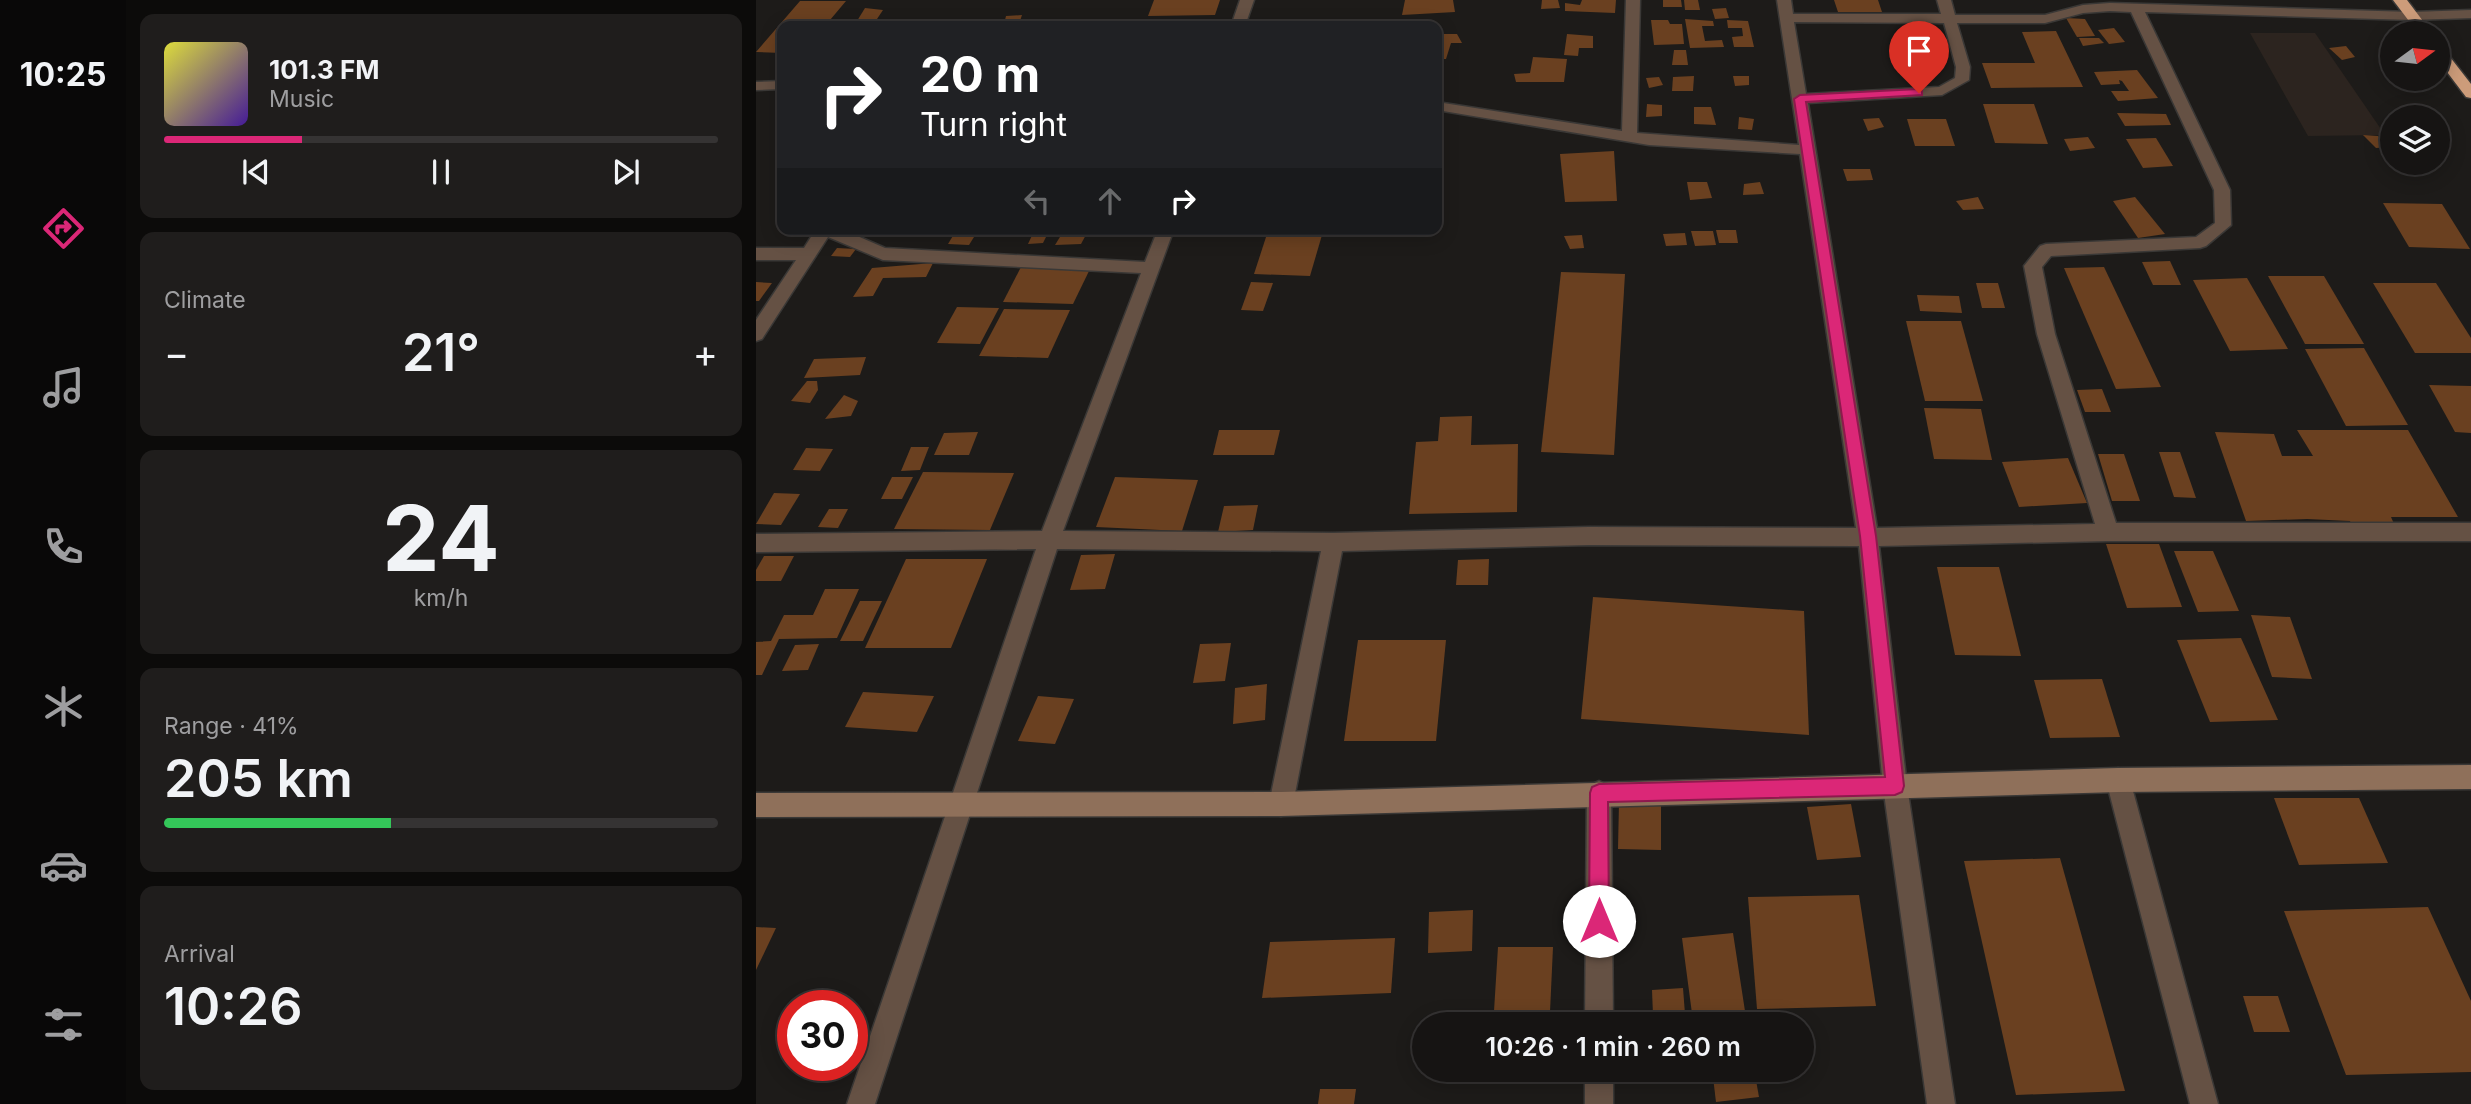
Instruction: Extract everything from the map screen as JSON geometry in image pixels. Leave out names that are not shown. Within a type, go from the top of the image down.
[{"type":"highway","points":[[2400,0],[2416,21]]},
{"type":"highway","points":[[2450,65],[2468,86]]},
{"type":"street","points":[[1240,21],[1247,0]]},
{"type":"street","points":[[1629,137],[1633,0]]},
{"type":"street","points":[[1800,99],[1942,91],[1962,80],[1963,67],[1944,0]]},
{"type":"street","points":[[1941,1104],[1895,786],[1868,536],[1785,9],[1950,21],[2045,19],[2094,8],[2412,16],[2471,14]]},
{"type":"street","points":[[2108,532],[2046,334],[2033,267],[2046,250],[2200,242],[2223,225],[2222,190],[2136,8]]},
{"type":"street","points":[[756,86],[777,85]]},
{"type":"street","points":[[1442,107],[1687,144],[1807,150]]},
{"type":"street","points":[[756,334],[821,235]]},
{"type":"street","points":[[839,235],[883,254],[1152,268]]},
{"type":"street","points":[[861,1104],[1049,540],[1164,235]]},
{"type":"street","points":[[756,254],[807,254]]},
{"type":"street","points":[[756,542],[1333,542],[1589,536],[1960,537],[2108,532],[2471,532]]},
{"type":"street","points":[[1281,804],[1333,542]]},
{"type":"street","points":[[756,805],[1281,804],[2118,780],[2471,777]]},
{"type":"street","points":[[2118,780],[2204,1104]]},
{"type":"street","points":[[1599,793],[1599,1012]]},
{"type":"street","points":[[1599,1082],[1599,1104]]},
{"type":"shaded area","points":[[2250,33],[2315,33],[2380,128],[2380,135],[2308,136]]},
{"type":"building","points":[[1154,0],[1220,0],[1215,15],[1148,16]]},
{"type":"building","points":[[1405,0],[1453,0],[1455,12],[1402,15]]},
{"type":"building","points":[[1542,0],[1558,0],[1560,8],[1541,9]]},
{"type":"building","points":[[1582,0],[1616,0],[1615,13],[1565,11],[1565,3],[1580,5]]},
{"type":"building","points":[[1663,0],[1681,0],[1682,7],[1663,7]]},
{"type":"building","points":[[1684,0],[1698,0],[1700,10],[1685,10]]},
{"type":"building","points":[[1834,0],[1878,0],[1882,12],[1838,12]]},
{"type":"building","points":[[800,1],[846,1],[829,21],[783,21]]},
{"type":"building","points":[[865,8],[883,10],[877,19],[857,21]]},
{"type":"building","points":[[1726,8],[1729,18],[1715,19],[1712,9]]},
{"type":"building","points":[[1022,15],[1020,21],[1005,21],[1006,16]]},
{"type":"building","points":[[2066,18],[2085,19],[2095,36],[2077,37]]},
{"type":"building","points":[[1685,19],[1713,21],[1714,26],[1702,26],[1705,41],[1722,40],[1724,47],[1690,48]]},
{"type":"building","points":[[1651,20],[1668,20],[1670,24],[1682,24],[1684,44],[1654,45]]},
{"type":"building","points":[[1727,20],[1748,21],[1754,47],[1734,47],[1732,37],[1743,36],[1742,28],[1728,28]]},
{"type":"building","points":[[777,28],[777,53],[756,52]]},
{"type":"building","points":[[2114,28],[2125,42],[2109,44],[2098,30]]},
{"type":"building","points":[[2056,31],[2083,87],[1991,88],[1982,63],[2035,63],[2022,32]]},
{"type":"building","points":[[1442,34],[1457,34],[1462,43],[1451,43],[1446,59],[1442,59]]},
{"type":"building","points":[[1567,34],[1593,36],[1593,48],[1579,48],[1578,56],[1564,55]]},
{"type":"building","points":[[2079,38],[2099,38],[2104,43],[2083,46]]},
{"type":"building","points":[[2346,46],[2355,57],[2342,60],[2329,48]]},
{"type":"building","points":[[1674,50],[1686,50],[1688,65],[1672,65]]},
{"type":"building","points":[[1533,57],[1567,59],[1564,82],[1516,82],[1514,74],[1530,73]]},
{"type":"building","points":[[2137,70],[2158,98],[2118,101],[2111,91],[2129,91],[2122,81],[2119,80],[2120,84],[2101,85],[2094,72]]},
{"type":"building","points":[[1694,76],[1693,91],[1672,91],[1673,77]]},
{"type":"building","points":[[1733,76],[1749,76],[1749,85],[1735,86]]},
{"type":"building","points":[[1659,77],[1663,85],[1649,88],[1646,78]]},
{"type":"building","points":[[1647,104],[1662,105],[1662,116],[1646,117]]},
{"type":"building","points":[[1983,104],[2034,104],[2048,144],[1995,143]]},
{"type":"building","points":[[1694,107],[1711,107],[1716,125],[1694,124]]},
{"type":"building","points":[[2117,113],[2166,114],[2171,125],[2125,126]]},
{"type":"building","points":[[1739,117],[1754,119],[1752,130],[1738,129]]},
{"type":"building","points":[[1879,118],[1884,127],[1868,131],[1863,119]]},
{"type":"building","points":[[1907,119],[1946,119],[1955,146],[1915,146]]},
{"type":"building","points":[[2363,135],[2380,138],[2380,148],[2376,148]]},
{"type":"building","points":[[2088,137],[2095,148],[2070,151],[2064,139]]},
{"type":"building","points":[[2156,138],[2173,166],[2143,168],[2126,139]]},
{"type":"building","points":[[1614,151],[1617,201],[1565,202],[1560,154]]},
{"type":"building","points":[[1843,169],[1870,169],[1873,180],[1847,181]]},
{"type":"building","points":[[1687,182],[1707,182],[1712,198],[1690,200]]},
{"type":"building","points":[[1760,182],[1764,194],[1743,195],[1744,184]]},
{"type":"building","points":[[1978,197],[1984,209],[1963,210],[1956,201]]},
{"type":"building","points":[[2135,197],[2165,234],[2138,238],[2113,201]]},
{"type":"building","points":[[2383,203],[2442,204],[2470,249],[2409,247]]},
{"type":"building","points":[[1716,230],[1736,230],[1738,243],[1719,243]]},
{"type":"building","points":[[1691,231],[1713,231],[1716,245],[1695,246]]},
{"type":"building","points":[[1685,233],[1687,245],[1666,246],[1663,234]]},
{"type":"building","points":[[932,235],[949,235],[948,237],[931,237]]},
{"type":"building","points":[[953,235],[975,235],[969,245],[948,244]]},
{"type":"building","points":[[1032,235],[1047,235],[1043,243],[1028,244]]},
{"type":"building","points":[[1061,235],[1086,235],[1081,244],[1055,245]]},
{"type":"building","points":[[1267,235],[1322,235],[1310,276],[1254,274]]},
{"type":"building","points":[[1582,235],[1584,248],[1570,249],[1564,236]]},
{"type":"building","points":[[837,248],[856,249],[850,257],[831,256]]},
{"type":"building","points":[[2170,261],[2181,285],[2153,285],[2142,262]]},
{"type":"building","points":[[933,263],[926,277],[883,278],[873,296],[853,297],[872,268]]},
{"type":"building","points":[[1021,267],[1090,269],[1073,304],[1003,302]]},
{"type":"building","points":[[2104,267],[2161,387],[2116,389],[2064,268]]},
{"type":"building","points":[[1561,272],[1625,274],[1614,455],[1541,452]]},
{"type":"building","points":[[2268,276],[2324,276],[2364,344],[2305,344]]},
{"type":"building","points":[[2247,278],[2288,349],[2230,351],[2193,280]]},
{"type":"building","points":[[756,282],[772,283],[759,301],[756,301]]},
{"type":"building","points":[[1251,282],[1273,283],[1263,311],[1241,310]]},
{"type":"building","points":[[1976,283],[1998,283],[2005,308],[1982,308]]},
{"type":"building","points":[[2373,283],[2436,283],[2471,338],[2471,353],[2415,353]]},
{"type":"building","points":[[1917,295],[1959,296],[1962,313],[1920,311]]},
{"type":"building","points":[[957,307],[999,308],[980,344],[937,343]]},
{"type":"building","points":[[1004,309],[1070,310],[1048,358],[979,356]]},
{"type":"building","points":[[1906,321],[1961,321],[1983,401],[1925,401]]},
{"type":"building","points":[[2364,348],[2408,425],[2346,426],[2305,349]]},
{"type":"building","points":[[866,357],[860,375],[804,378],[814,359]]},
{"type":"building","points":[[807,381],[817,381],[818,390],[810,403],[791,401]]},
{"type":"building","points":[[2429,385],[2471,386],[2471,433],[2455,432]]},
{"type":"building","points":[[2102,389],[2111,412],[2085,412],[2077,390]]},
{"type":"building","points":[[844,395],[858,401],[851,416],[825,419]]},
{"type":"building","points":[[1924,408],[1981,409],[1992,460],[1934,459]]},
{"type":"building","points":[[1472,416],[1471,445],[1518,444],[1517,512],[1409,514],[1416,442],[1438,441],[1440,417]]},
{"type":"building","points":[[1219,430],[1280,430],[1274,455],[1213,455]]},
{"type":"building","points":[[2297,430],[2408,430],[2458,517],[2391,517],[2395,526],[2352,526],[2350,521],[2307,519],[2246,521],[2215,432],[2274,434],[2282,456],[2313,456]]},
{"type":"building","points":[[978,432],[969,455],[934,455],[944,433]]},
{"type":"building","points":[[911,447],[929,447],[920,470],[901,471]]},
{"type":"building","points":[[806,448],[833,449],[820,471],[793,470]]},
{"type":"building","points":[[2159,452],[2180,452],[2196,498],[2174,497]]},
{"type":"building","points":[[2098,454],[2124,454],[2140,501],[2112,501]]},
{"type":"building","points":[[2068,458],[2087,503],[2019,507],[2002,462]]},
{"type":"building","points":[[923,472],[1014,473],[990,530],[894,529]]},
{"type":"building","points":[[892,477],[913,477],[902,499],[881,499]]},
{"type":"building","points":[[1115,477],[1198,480],[1182,531],[1096,527]]},
{"type":"building","points":[[774,493],[800,494],[781,525],[756,524]]},
{"type":"building","points":[[1258,505],[1253,530],[1218,532],[1224,506]]},
{"type":"building","points":[[829,509],[848,509],[838,528],[818,527]]},
{"type":"building","points":[[2106,544],[2159,544],[2182,607],[2127,608]]},
{"type":"building","points":[[2174,551],[2213,551],[2239,611],[2198,612]]},
{"type":"building","points":[[1115,554],[1105,589],[1070,590],[1081,555]]},
{"type":"building","points":[[764,556],[794,556],[781,581],[756,581],[756,570]]},
{"type":"building","points":[[906,559],[987,559],[951,648],[865,648]]},
{"type":"building","points":[[1489,559],[1488,585],[1456,585],[1458,560]]},
{"type":"building","points":[[1937,567],[1999,567],[2021,656],[1955,655]]},
{"type":"building","points":[[825,589],[859,589],[837,638],[779,639],[762,675],[756,675],[756,642],[771,641],[784,615],[813,615]]},
{"type":"building","points":[[1593,597],[1804,611],[1809,735],[1581,719]]},
{"type":"building","points":[[860,601],[882,601],[863,641],[840,641]]},
{"type":"building","points":[[2251,615],[2290,617],[2312,679],[2272,677]]},
{"type":"building","points":[[2241,638],[2278,720],[2210,722],[2177,640]]},
{"type":"building","points":[[1358,640],[1446,640],[1436,741],[1344,741]]},
{"type":"building","points":[[1231,643],[1225,681],[1193,683],[1200,644]]},
{"type":"building","points":[[819,644],[808,670],[782,671],[795,645]]},
{"type":"building","points":[[2102,679],[2120,737],[2050,738],[2034,680]]},
{"type":"building","points":[[1267,684],[1265,720],[1233,724],[1235,688]]},
{"type":"building","points":[[863,692],[934,696],[917,732],[845,727]]},
{"type":"building","points":[[1038,696],[1074,699],[1055,744],[1018,741]]},
{"type":"building","points":[[2274,798],[2359,798],[2388,863],[2299,865]]},
{"type":"building","points":[[1619,802],[1661,803],[1661,850],[1618,849]]},
{"type":"building","points":[[1851,804],[1861,857],[1817,860],[1807,807]]},
{"type":"building","points":[[2060,858],[2125,1091],[2016,1095],[1964,861]]},
{"type":"building","points":[[1859,895],[1876,1006],[1757,1009],[1748,897]]},
{"type":"building","points":[[2428,907],[2471,1001],[2471,1072],[2346,1075],[2284,911]]},
{"type":"building","points":[[1473,910],[1472,951],[1428,953],[1429,912]]},
{"type":"building","points":[[756,927],[776,928],[756,970]]},
{"type":"building","points":[[1733,933],[1745,1012],[1692,1012],[1682,938]]},
{"type":"building","points":[[1395,938],[1391,993],[1262,998],[1270,942]]},
{"type":"building","points":[[1498,947],[1553,947],[1550,1012],[1494,1011]]},
{"type":"building","points":[[1683,988],[1685,1012],[1653,1012],[1652,990]]},
{"type":"building","points":[[2243,996],[2278,996],[2290,1032],[2254,1032]]},
{"type":"building","points":[[1714,1082],[1756,1082],[1759,1097],[1716,1102]]},
{"type":"building","points":[[1320,1089],[1356,1089],[1354,1104],[1318,1104]]},
{"type":"route","points":[[1599,921],[1599,793],[1895,786],[1868,536],[1800,99],[1919,93]]}]
